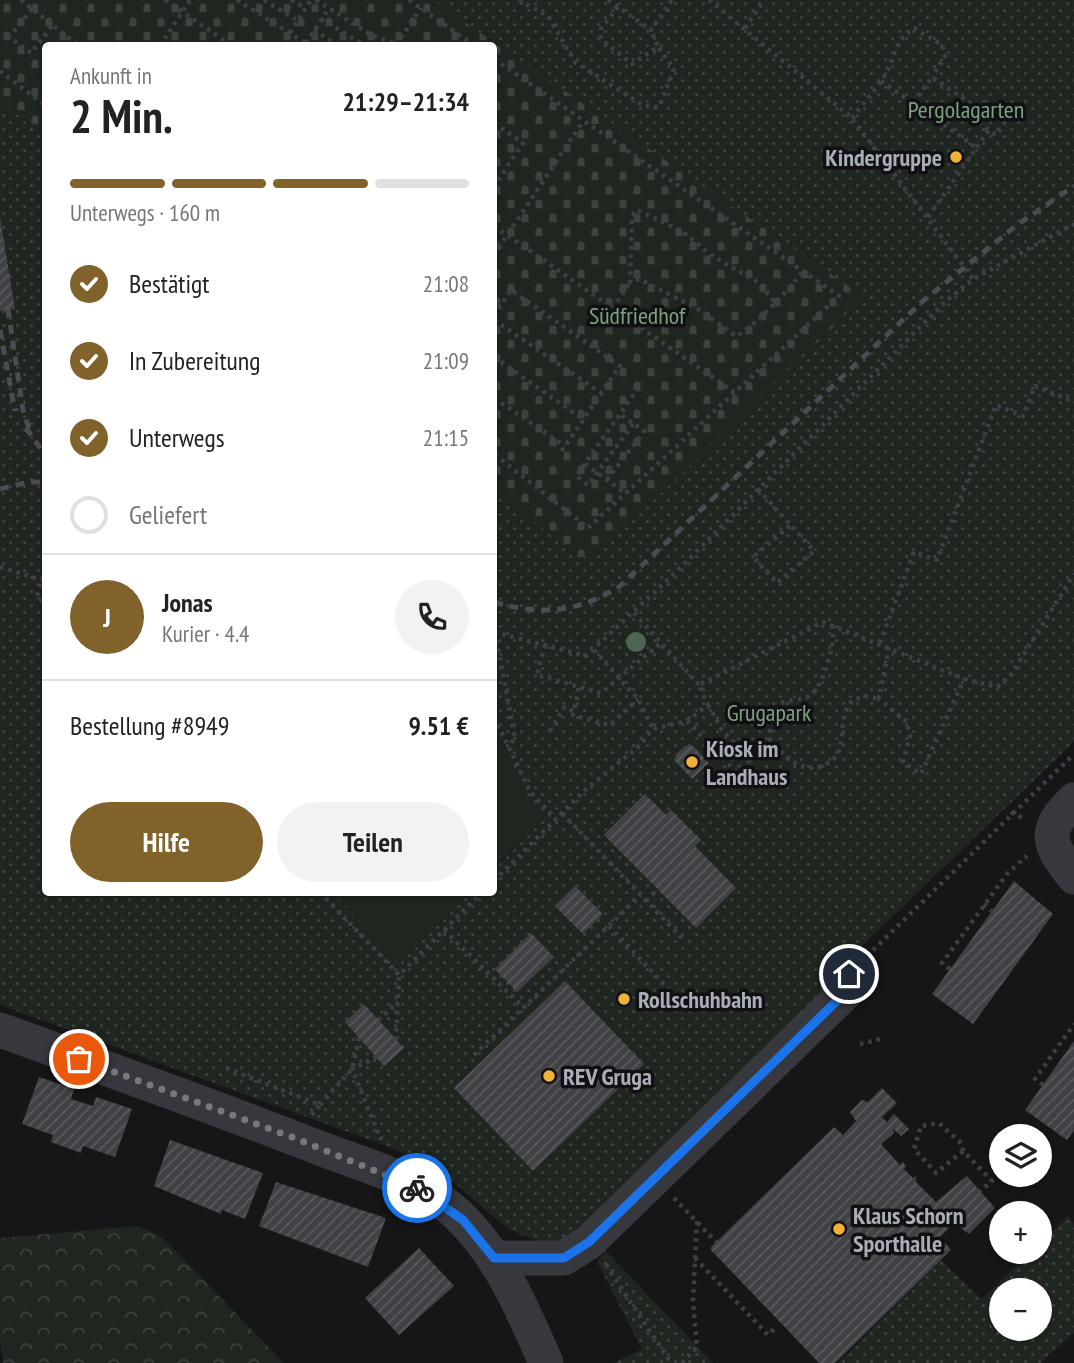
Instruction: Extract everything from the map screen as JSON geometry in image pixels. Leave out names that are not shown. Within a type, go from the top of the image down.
[{"type":"street","points":[[1074,800],[1056,817],[1051,833],[1051,845],[1074,877]]},
{"type":"street","points":[[494,1258],[564,1258],[589,1242],[849,989],[849,974]]},
{"type":"street","points":[[0,1030],[292,1137],[428,1194],[463,1220],[494,1258],[518,1300],[546,1363]]},
{"type":"path","points":[[21,0],[74,42]]},
{"type":"path","points":[[165,0],[226,42]]},
{"type":"path","points":[[163,42],[190,0]]},
{"type":"path","points":[[237,0],[305,42]]},
{"type":"path","points":[[264,0],[298,21]]},
{"type":"path","points":[[291,0],[305,8]]},
{"type":"path","points":[[290,33],[313,0],[371,35],[388,42]]},
{"type":"path","points":[[409,0],[469,42]]},
{"type":"path","points":[[519,0],[548,16],[575,62],[644,106],[659,107],[674,69],[658,47],[651,30],[608,0]]},
{"type":"path","points":[[651,30],[672,0]]},
{"type":"path","points":[[709,0],[852,118],[974,279]]},
{"type":"path","points":[[744,28],[764,0]]},
{"type":"path","points":[[618,7],[601,29],[601,39],[632,64],[658,47]]},
{"type":"path","points":[[309,42],[329,8]]},
{"type":"path","points":[[398,42],[421,8]]},
{"type":"path","points":[[32,9],[9,37],[31,54],[52,25]]},
{"type":"path","points":[[321,19],[359,42]]},
{"type":"path","points":[[852,118],[881,81],[892,63],[896,46],[906,32],[914,28],[942,45],[945,57],[914,103]]},
{"type":"path","points":[[314,30],[333,42]]},
{"type":"path","points":[[366,42],[371,35]]},
{"type":"path","points":[[497,61],[839,296],[588,528],[497,456]]},
{"type":"path","points":[[0,71],[42,103]]},
{"type":"path","points":[[932,77],[978,109]]},
{"type":"path","points":[[881,81],[977,148]]},
{"type":"path","points":[[984,101],[1008,118],[996,135],[989,130],[972,118],[984,101]]},
{"type":"path","points":[[497,250],[583,121]]},
{"type":"path","points":[[497,124],[523,143],[497,182]]},
{"type":"path","points":[[929,217],[989,130]]},
{"type":"path","points":[[854,166],[877,150]]},
{"type":"path","points":[[613,309],[630,282],[634,254],[632,216],[637,210],[683,232],[711,255],[759,283],[774,301]]},
{"type":"path","points":[[497,635],[586,656],[634,613],[946,301],[974,279],[1073,226]]},
{"type":"path","points":[[497,228],[734,392]]},
{"type":"path","points":[[630,282],[639,279],[649,282],[698,309],[736,335],[745,331],[803,271]]},
{"type":"path","points":[[497,313],[511,290],[620,366],[559,455]]},
{"type":"path","points":[[497,320],[601,393]]},
{"type":"path","points":[[497,359],[584,420]]},
{"type":"path","points":[[633,424],[588,485],[576,476],[642,383]]},
{"type":"path","points":[[880,643],[915,552],[937,560],[996,405],[1023,416],[1035,386],[1074,401]]},
{"type":"path","points":[[497,400],[565,446]]},
{"type":"path","points":[[607,480],[644,431],[621,415]]},
{"type":"path","points":[[586,464],[625,493]]},
{"type":"path","points":[[758,489],[791,525],[814,551],[777,583],[753,557],[791,525]]},
{"type":"path","points":[[0,567],[41,580],[37,596],[42,601]]},
{"type":"path","points":[[699,685],[816,624],[832,624],[987,687],[1005,683],[1074,574]]},
{"type":"path","points":[[634,613],[699,685],[722,730],[751,760]]},
{"type":"path","points":[[687,721],[736,772],[770,742],[770,728],[778,718],[778,705],[809,697],[816,690],[833,650],[835,632],[832,624]]},
{"type":"path","points":[[545,645],[537,675],[601,693],[661,643]]},
{"type":"path","points":[[879,699],[889,647]]},
{"type":"path","points":[[497,649],[515,738],[509,747]]},
{"type":"path","points":[[594,650],[638,699],[653,729]]},
{"type":"path","points":[[770,742],[800,766],[808,769],[830,762],[838,755],[842,744],[842,717],[846,708],[853,700],[865,696],[879,699],[907,722],[910,736],[903,762],[921,774],[964,679]]},
{"type":"path","points":[[579,688],[573,715],[610,725],[638,699]]},
{"type":"path","points":[[497,878],[586,789],[636,749],[653,729],[687,721],[708,705]]},
{"type":"path","points":[[550,731],[564,708],[573,711]]},
{"type":"path","points":[[497,723],[531,793],[556,819]]},
{"type":"path","points":[[849,974],[1074,754]]},
{"type":"path","points":[[562,813],[682,938]]},
{"type":"path","points":[[950,969],[942,963],[1007,874],[1035,848]]},
{"type":"path","points":[[610,877],[617,870]]},
{"type":"path","points":[[646,901],[658,889]]},
{"type":"path","points":[[474,1055],[641,895]]},
{"type":"path","points":[[324,896],[399,975]]},
{"type":"path","points":[[396,1040],[399,975],[478,896]]},
{"type":"path","points":[[984,904],[992,911]]},
{"type":"path","points":[[609,926],[677,997]]},
{"type":"path","points":[[444,930],[523,1007]]},
{"type":"path","points":[[378,1020],[398,1002]]},
{"type":"path","points":[[1043,1085],[1035,1079],[1074,1024]]},
{"type":"path","points":[[359,1038],[352,1069],[383,1145],[388,1175]]},
{"type":"path","points":[[860,1044],[884,1038]]},
{"type":"path","points":[[292,1137],[352,1069],[377,1058]]},
{"type":"path","points":[[226,1068],[320,1105]]},
{"type":"path","points":[[963,1151],[936,1173],[914,1149],[921,1126],[939,1123],[962,1143],[963,1151],[992,1181],[979,1192]]},
{"type":"path","points":[[654,1179],[717,1243]]},
{"type":"path","points":[[682,1363],[697,1347],[693,1300],[697,1220]]},
{"type":"path","points":[[589,1242],[671,1363]]},
{"type":"path","points":[[695,1258],[768,1335],[776,1327]]},
{"type":"green space","name":"Südfriedhof","points":[[0,0],[433,0],[494,42],[42,42],[42,135],[0,101]]},
{"type":"green space","name":"Grugapark","points":[[433,0],[1074,0],[1074,742],[837,970],[843,980],[575,1236],[555,1241],[520,1235],[445,1176],[392,1148],[0,1005],[0,101],[42,135],[42,896],[336,896],[400,962],[467,896],[497,896],[497,866],[539,823],[543,813],[530,802],[497,730],[497,490],[578,558],[599,553],[841,320],[861,295]]},
{"type":"green space","name":"Südfriedhof","points":[[497,44],[862,295],[841,320],[599,553],[578,558],[497,490]]},
{"type":"green space","points":[[497,730],[530,802],[543,813],[539,823],[497,865]]},
{"type":"green space","points":[[336,896],[467,896],[400,962]]},
{"type":"green space","points":[[1068,1216],[1074,1224],[1074,1333],[1040,1363],[838,1363],[941,1260],[982,1299],[989,1292],[989,1341],[1052,1341],[1052,1278],[1003,1278],[1018,1264],[1052,1264],[1052,1231]]},
{"type":"green space","points":[[138,1226],[162,1237],[284,1363],[3,1363],[0,1341],[0,1238]]},
{"type":"green space","points":[[605,1250],[713,1363],[613,1363],[642,1349],[597,1262]]},
{"type":"building","points":[[0,218],[15,309],[0,311]]},
{"type":"building","name":"Kiosk im Landhaus","points":[[685,746],[693,746],[709,763],[692,779],[675,761],[676,754]]},
{"type":"building","points":[[645,794],[666,815],[671,810],[701,840],[695,846],[736,888],[696,928],[604,835]]},
{"type":"building","points":[[1014,881],[1053,914],[973,1024],[932,994]]},
{"type":"building","points":[[575,886],[603,914],[583,934],[555,906]]},
{"type":"building","points":[[531,933],[554,957],[517,992],[495,969]]},
{"type":"building","name":"REV Gruga","points":[[565,981],[644,1064],[533,1171],[454,1088]]},
{"type":"building","points":[[364,1004],[404,1048],[384,1066],[345,1022]]},
{"type":"building","points":[[1074,1041],[1074,1130],[1067,1140],[1052,1129],[1052,1124],[1045,1124],[1025,1110]]},
{"type":"building","points":[[39,1077],[74,1089],[71,1099],[93,1106],[96,1097],[132,1109],[115,1157],[83,1146],[81,1153],[51,1142],[53,1135],[22,1124]]},
{"type":"building","name":"Klaus Schorn Sporthalle","points":[[882,1088],[897,1103],[882,1117],[887,1122],[894,1114],[909,1129],[901,1136],[893,1129],[894,1133],[881,1144],[900,1165],[903,1162],[906,1166],[904,1169],[913,1178],[916,1176],[916,1182],[936,1202],[967,1176],[989,1201],[989,1214],[969,1234],[954,1223],[940,1237],[951,1250],[835,1363],[819,1363],[711,1247],[834,1127],[843,1135],[856,1121],[850,1112],[862,1100],[868,1102]]},
{"type":"building","points":[[170,1140],[263,1173],[245,1219],[222,1210],[221,1214],[154,1186]]},
{"type":"building","points":[[276,1182],[386,1218],[368,1267],[259,1226]]},
{"type":"building","points":[[419,1248],[454,1286],[399,1335],[365,1298]]},
{"type":"railway","points":[[497,603],[527,609],[559,609],[590,601],[620,586],[923,301],[1017,225],[1074,186]]},
{"type":"railway","points":[[8,309],[23,410],[31,435]]},
{"type":"railway","points":[[0,330],[15,411]]},
{"type":"railway","points":[[26,428],[42,450]]},
{"type":"railway","points":[[0,489],[29,482],[42,482]]},
{"type":"way so far","points":[[79,1059],[292,1137],[417,1188]]},
{"type":"place","name":"Kindergruppe","points":[[956,157]]},
{"type":"place","name":"Kiosk im Landhaus","points":[[692,762]]},
{"type":"place","name":"Rollschuhbahn","points":[[624,999]]},
{"type":"place","name":"REV Gruga","points":[[549,1076]]},
{"type":"place","name":"Klaus Schorn Sporthalle","points":[[839,1229]]},
{"type":"route","points":[[417,1188],[463,1220],[494,1258],[564,1258],[589,1242],[849,989],[849,974]]},
{"type":"park label","name":"Pergolagarten","points":[[966,109]]}]
